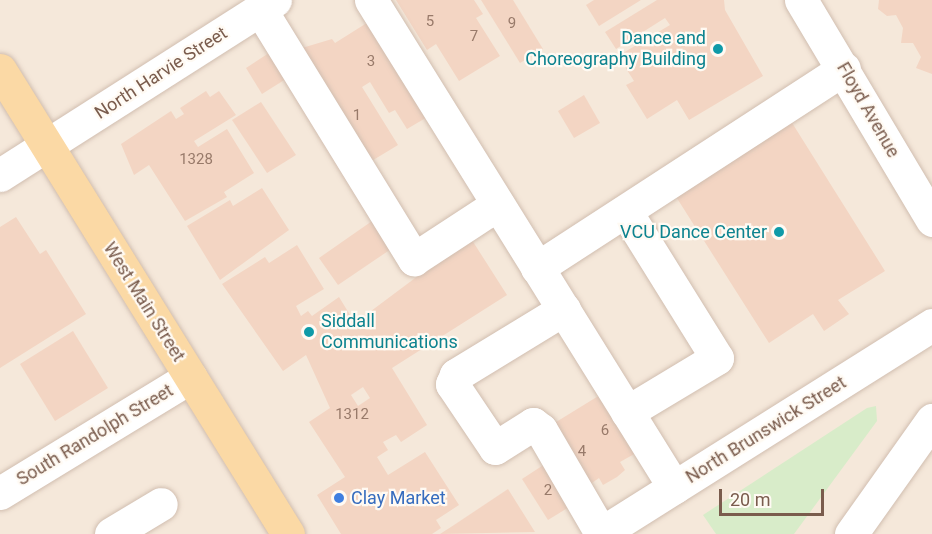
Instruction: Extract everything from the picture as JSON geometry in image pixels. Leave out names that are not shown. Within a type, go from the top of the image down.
[{"type":"main road","name":"West Main Street","points":[[0,70],[288,534]]},
{"type":"street","points":[[371,0],[674,488]]},
{"type":"street","name":"Floyd Avenue","points":[[801,0],[932,220]]},
{"type":"street","points":[[268,4],[414,259],[498,204]]},
{"type":"street","name":"North Harvie Street","points":[[0,175],[268,4]]},
{"type":"street","points":[[537,268],[844,69]]},
{"type":"street","points":[[626,212],[717,358],[627,412]]},
{"type":"street","points":[[564,309],[456,375],[452,384],[495,448],[533,424],[541,430],[600,534]]},
{"type":"street","name":"North Brunswick Street","points":[[600,534],[932,325]]},
{"type":"street","name":"South Randolph Street","points":[[0,493],[190,377]]},
{"type":"street","points":[[851,534],[932,420]]},
{"type":"street","points":[[111,534],[161,504]]},
{"type":"shaded area","points":[[0,0],[932,0],[932,534],[0,534]]},
{"type":"green space","points":[[876,406],[877,421],[794,534],[716,534],[703,515],[867,408]]},
{"type":"building","points":[[396,0],[474,0],[483,14],[476,18],[500,56],[459,81],[436,44],[427,50]]},
{"type":"building","points":[[481,0],[513,0],[543,49],[520,63]]},
{"type":"building","points":[[594,0],[641,0],[599,26],[586,5]]},
{"type":"building","points":[[657,0],[724,0],[725,10],[763,76],[689,120],[677,100],[647,119],[626,85],[634,81],[618,56],[670,25],[665,18],[616,49],[605,32]]},
{"type":"building","points":[[879,0],[932,0],[932,74],[916,68],[921,57],[913,43],[901,43],[903,28],[896,15],[887,16],[878,9]]},
{"type":"building","points":[[370,21],[429,116],[407,129],[395,110],[389,113],[370,82],[362,87],[398,145],[365,165],[302,48],[332,39],[335,43]]},
{"type":"building","points":[[272,51],[289,77],[262,94],[246,68]]},
{"type":"building","points":[[206,91],[210,97],[219,91],[236,115],[194,141],[198,147],[227,129],[254,173],[224,192],[227,197],[185,221],[149,165],[134,175],[121,144],[171,111],[176,119],[184,114],[180,108]]},
{"type":"building","points":[[584,95],[600,123],[574,138],[558,111]]},
{"type":"building","points":[[261,102],[296,155],[267,173],[232,120]]},
{"type":"building","name":"VCU Dance Center","points":[[789,118],[885,271],[838,300],[849,314],[824,331],[813,314],[769,343],[673,192]]},
{"type":"building","points":[[262,188],[289,230],[220,280],[187,226],[230,200],[233,206]]},
{"type":"building","points":[[16,217],[40,254],[46,250],[86,314],[0,368],[0,227]]},
{"type":"building","points":[[375,219],[394,247],[338,285],[319,258]]},
{"type":"building","points":[[470,237],[507,295],[392,368],[427,425],[401,442],[396,435],[383,442],[388,450],[377,457],[388,475],[425,452],[459,505],[436,520],[441,528],[432,534],[341,534],[317,495],[345,477],[309,422],[330,408],[306,355],[283,371],[222,284],[265,257],[269,263],[297,245],[324,289],[296,306],[301,316],[308,311],[312,316],[339,297],[355,323]],"holes":[[[363,387],[370,398],[358,406],[351,395]]]},
{"type":"building","points":[[73,331],[108,388],[55,421],[20,364]]},
{"type":"building","points":[[600,395],[636,453],[620,462],[625,470],[617,477],[603,485],[599,478],[586,487],[548,427]]},
{"type":"building","points":[[548,462],[574,504],[548,520],[522,479]]},
{"type":"building","points":[[508,489],[535,532],[440,534],[454,525]]},
{"type":"place","name":"Dance and Choreography Building","points":[[718,49]]},
{"type":"place","name":"VCU Dance Center","points":[[779,232]]},
{"type":"place","name":"Siddall Communications","points":[[309,332]]},
{"type":"place","name":"Clay Market","points":[[339,498]]}]
